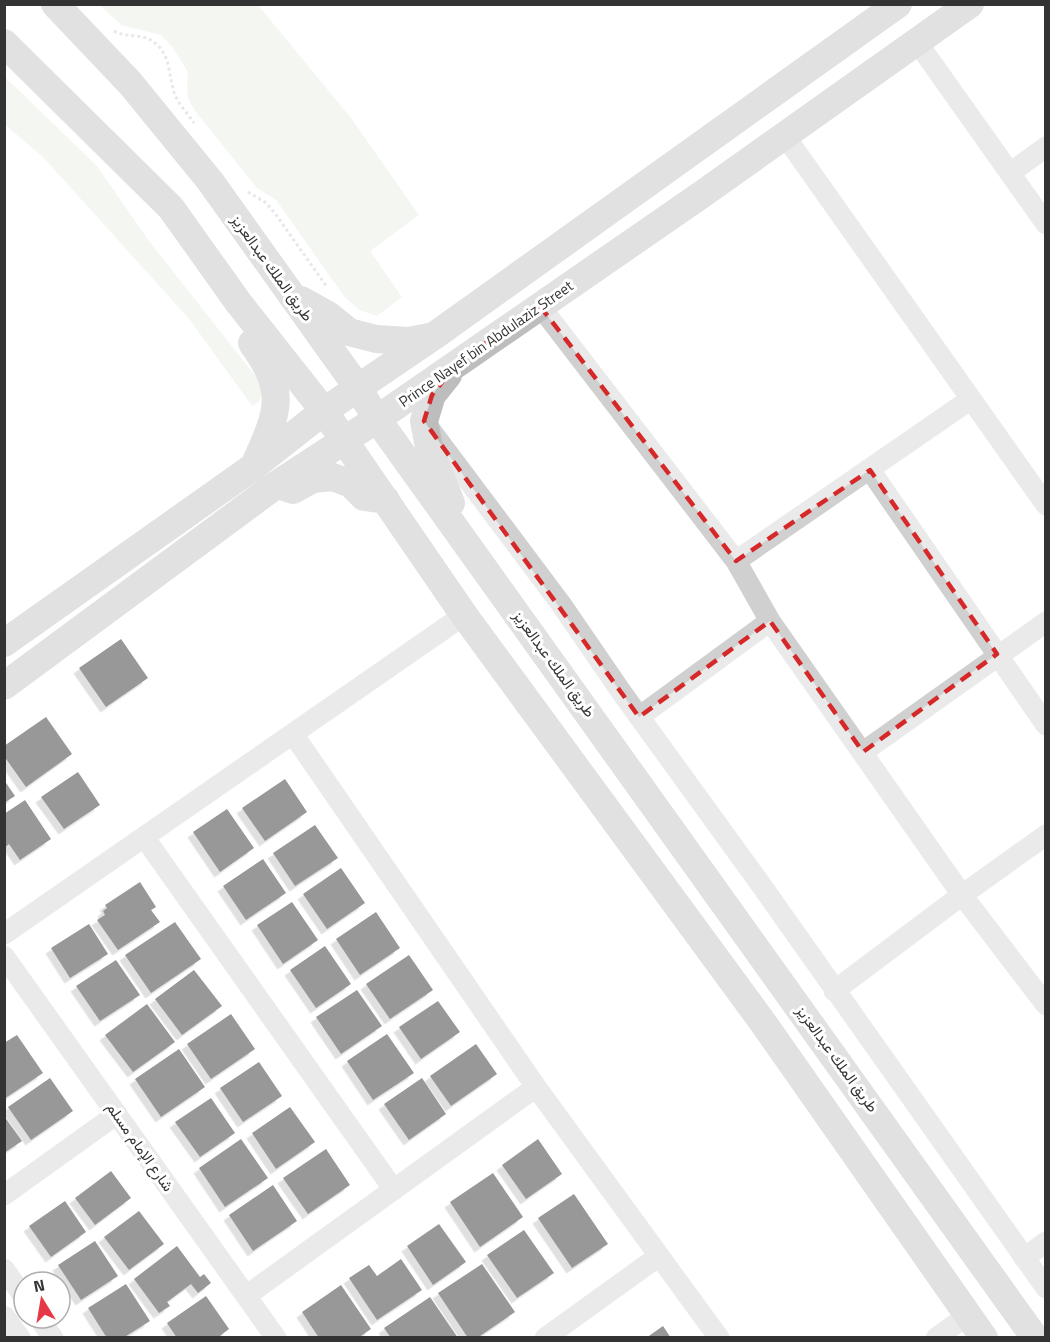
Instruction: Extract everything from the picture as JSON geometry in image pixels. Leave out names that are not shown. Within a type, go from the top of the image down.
[{"type":"main road","name":"طريق الملك عبدالعزيز","points":[[55,4],[130,83],[210,181],[358,387],[377,419],[1035,1338]]},
{"type":"main road","points":[[4,643],[253,467],[324,411],[434,336],[898,4]]},
{"type":"main road","name":"Prince Nayef bin Abdulaziz Street","points":[[4,686],[276,485],[377,419],[785,136],[970,4]]},
{"type":"main road","points":[[4,43],[171,208],[238,302],[345,440],[464,615],[764,1024],[984,1338]]},
{"type":"main road","points":[[292,295],[328,315],[350,332],[376,339],[409,341],[434,336]]},
{"type":"main road","points":[[238,302],[243,331],[267,364],[274,382],[276,399],[275,413],[253,467]]},
{"type":"main road","points":[[458,362],[432,395],[424,421],[429,447],[466,542]]},
{"type":"main road","points":[[276,485],[293,490],[313,479],[333,477],[351,484],[364,497],[386,500]]},
{"type":"street","points":[[917,42],[1046,224]]},
{"type":"street","points":[[785,136],[1046,505]]},
{"type":"street","points":[[1010,173],[1046,147]]},
{"type":"street","points":[[540,306],[736,561],[770,621],[962,895],[1046,1005]]},
{"type":"street","points":[[736,561],[971,399]]},
{"type":"street","points":[[424,421],[561,604],[1046,1288]]},
{"type":"street","points":[[870,470],[1046,725]]},
{"type":"street","points":[[4,934],[464,615]]},
{"type":"street","points":[[639,717],[770,621]]},
{"type":"street","points":[[863,752],[997,654],[1046,622]]},
{"type":"street","points":[[293,734],[536,1087],[719,1338]]},
{"type":"street","points":[[834,991],[1046,835]]},
{"type":"street","points":[[144,837],[394,1190]]},
{"type":"street","name":"شارع الإمام مسلم","points":[[4,956],[276,1338]]},
{"type":"street","points":[[246,1296],[536,1087]]},
{"type":"street","points":[[4,1195],[117,1114]]},
{"type":"street","points":[[1024,1258],[1046,1242]]},
{"type":"street","points":[[545,1338],[659,1256]]},
{"type":"street","points":[[936,1338],[968,1315]]},
{"type":"street","points":[[4,1316],[20,1338]]},
{"type":"path","points":[[109,26],[116,33],[154,41],[166,56],[178,101],[200,129]]},
{"type":"path","points":[[243,185],[250,195],[265,202],[274,212],[328,290]]},
{"type":"highlighted area","points":[[540,306],[736,561],[870,470],[997,654],[863,752],[770,621],[639,717],[424,421],[432,395],[458,362]]},
{"type":"shaded area","points":[[100,5],[258,5],[351,118],[419,215],[370,251],[402,297],[377,316],[359,310],[344,296],[276,200],[257,188],[195,111],[188,99],[188,72],[173,48],[161,35],[121,25]]},
{"type":"shaded area","points":[[4,76],[97,166],[149,241],[261,383],[261,397],[256,404],[252,406],[190,320],[43,157],[5,125]]},
{"type":"building","points":[[121,639],[148,678],[106,707],[79,668]]},
{"type":"building","points":[[46,717],[72,754],[26,787],[4,756],[4,746]]},
{"type":"building","points":[[78,772],[100,805],[64,829],[41,797]]},
{"type":"building","points":[[285,779],[307,812],[265,841],[242,808]]},
{"type":"building","points":[[4,780],[15,796],[4,803]]},
{"type":"building","points":[[25,800],[51,839],[20,860],[9,844],[4,848],[4,814]]},
{"type":"building","points":[[227,809],[254,848],[220,872],[193,832]]},
{"type":"building","points":[[315,825],[338,858],[295,886],[273,853]]},
{"type":"building","points":[[263,859],[286,893],[246,920],[223,886]]},
{"type":"building","points":[[341,868],[365,903],[327,929],[303,894]]},
{"type":"building","points":[[140,882],[156,907],[151,910],[160,922],[118,950],[97,920],[105,915],[103,911],[107,908],[105,905]]},
{"type":"building","points":[[292,902],[318,940],[283,964],[257,925]]},
{"type":"building","points":[[376,912],[400,948],[360,975],[336,939]]},
{"type":"building","points":[[175,922],[201,959],[151,993],[125,955]]},
{"type":"building","points":[[89,924],[108,954],[70,978],[51,948]]},
{"type":"building","points":[[325,946],[351,984],[316,1008],[290,970]]},
{"type":"building","points":[[409,955],[433,990],[390,1019],[366,984]]},
{"type":"building","points":[[116,960],[140,995],[100,1021],[76,986]]},
{"type":"building","points":[[194,970],[222,1006],[182,1035],[155,999]]},
{"type":"building","points":[[357,990],[382,1026],[341,1054],[316,1017]]},
{"type":"building","points":[[438,1001],[460,1032],[421,1059],[399,1027]]},
{"type":"building","points":[[147,1004],[175,1042],[133,1072],[105,1035]]},
{"type":"building","points":[[231,1014],[255,1049],[211,1079],[187,1044]]},
{"type":"building","points":[[387,1034],[414,1073],[373,1100],[347,1061]]},
{"type":"building","points":[[17,1035],[43,1073],[4,1099],[4,1043]]},
{"type":"building","points":[[476,1044],[497,1074],[451,1106],[430,1076]]},
{"type":"building","points":[[179,1049],[205,1087],[161,1117],[135,1079]]},
{"type":"building","points":[[259,1062],[282,1096],[243,1122],[220,1088]]},
{"type":"building","points":[[50,1078],[73,1111],[31,1140],[8,1107]]},
{"type":"building","points":[[422,1078],[446,1114],[409,1140],[384,1104]]},
{"type":"building","points":[[211,1098],[235,1133],[200,1157],[175,1122]]},
{"type":"building","points":[[290,1107],[315,1142],[276,1169],[252,1133]]},
{"type":"building","points":[[4,1116],[22,1141],[4,1153]]},
{"type":"building","points":[[241,1139],[268,1178],[225,1207],[199,1168]]},
{"type":"building","points":[[538,1139],[562,1174],[526,1199],[502,1165]]},
{"type":"building","points":[[326,1149],[350,1185],[308,1214],[283,1178]]},
{"type":"building","points":[[111,1171],[131,1198],[95,1225],[75,1198]]},
{"type":"building","points":[[493,1173],[523,1217],[480,1247],[450,1202]]},
{"type":"building","points":[[273,1185],[297,1221],[253,1251],[229,1215]]},
{"type":"building","points":[[574,1194],[608,1244],[572,1268],[538,1218]]},
{"type":"building","points":[[65,1201],[86,1232],[51,1257],[29,1226]]},
{"type":"building","points":[[139,1211],[164,1244],[129,1270],[104,1237]]},
{"type":"building","points":[[439,1224],[466,1262],[433,1285],[407,1246]]},
{"type":"building","points":[[524,1230],[554,1273],[517,1298],[487,1255]]},
{"type":"building","points":[[95,1241],[118,1276],[81,1300],[72,1286],[72,1270],[61,1270],[58,1265]]},
{"type":"building","points":[[177,1246],[200,1277],[204,1274],[211,1283],[198,1293],[191,1284],[167,1302],[170,1306],[159,1313],[134,1279]]},
{"type":"building","points":[[401,1259],[422,1290],[377,1320],[349,1278],[369,1265],[377,1276]]},
{"type":"building","points":[[482,1264],[515,1312],[477,1338],[468,1338],[438,1293]]},
{"type":"building","points":[[126,1284],[150,1321],[123,1338],[107,1338],[88,1308]]},
{"type":"building","points":[[341,1285],[371,1329],[358,1338],[319,1338],[302,1312]]},
{"type":"building","points":[[206,1296],[229,1329],[217,1338],[177,1338],[167,1323]]},
{"type":"building","points":[[430,1297],[458,1338],[391,1338],[384,1328]]},
{"type":"building","points":[[663,1326],[671,1338],[646,1338]]}]
